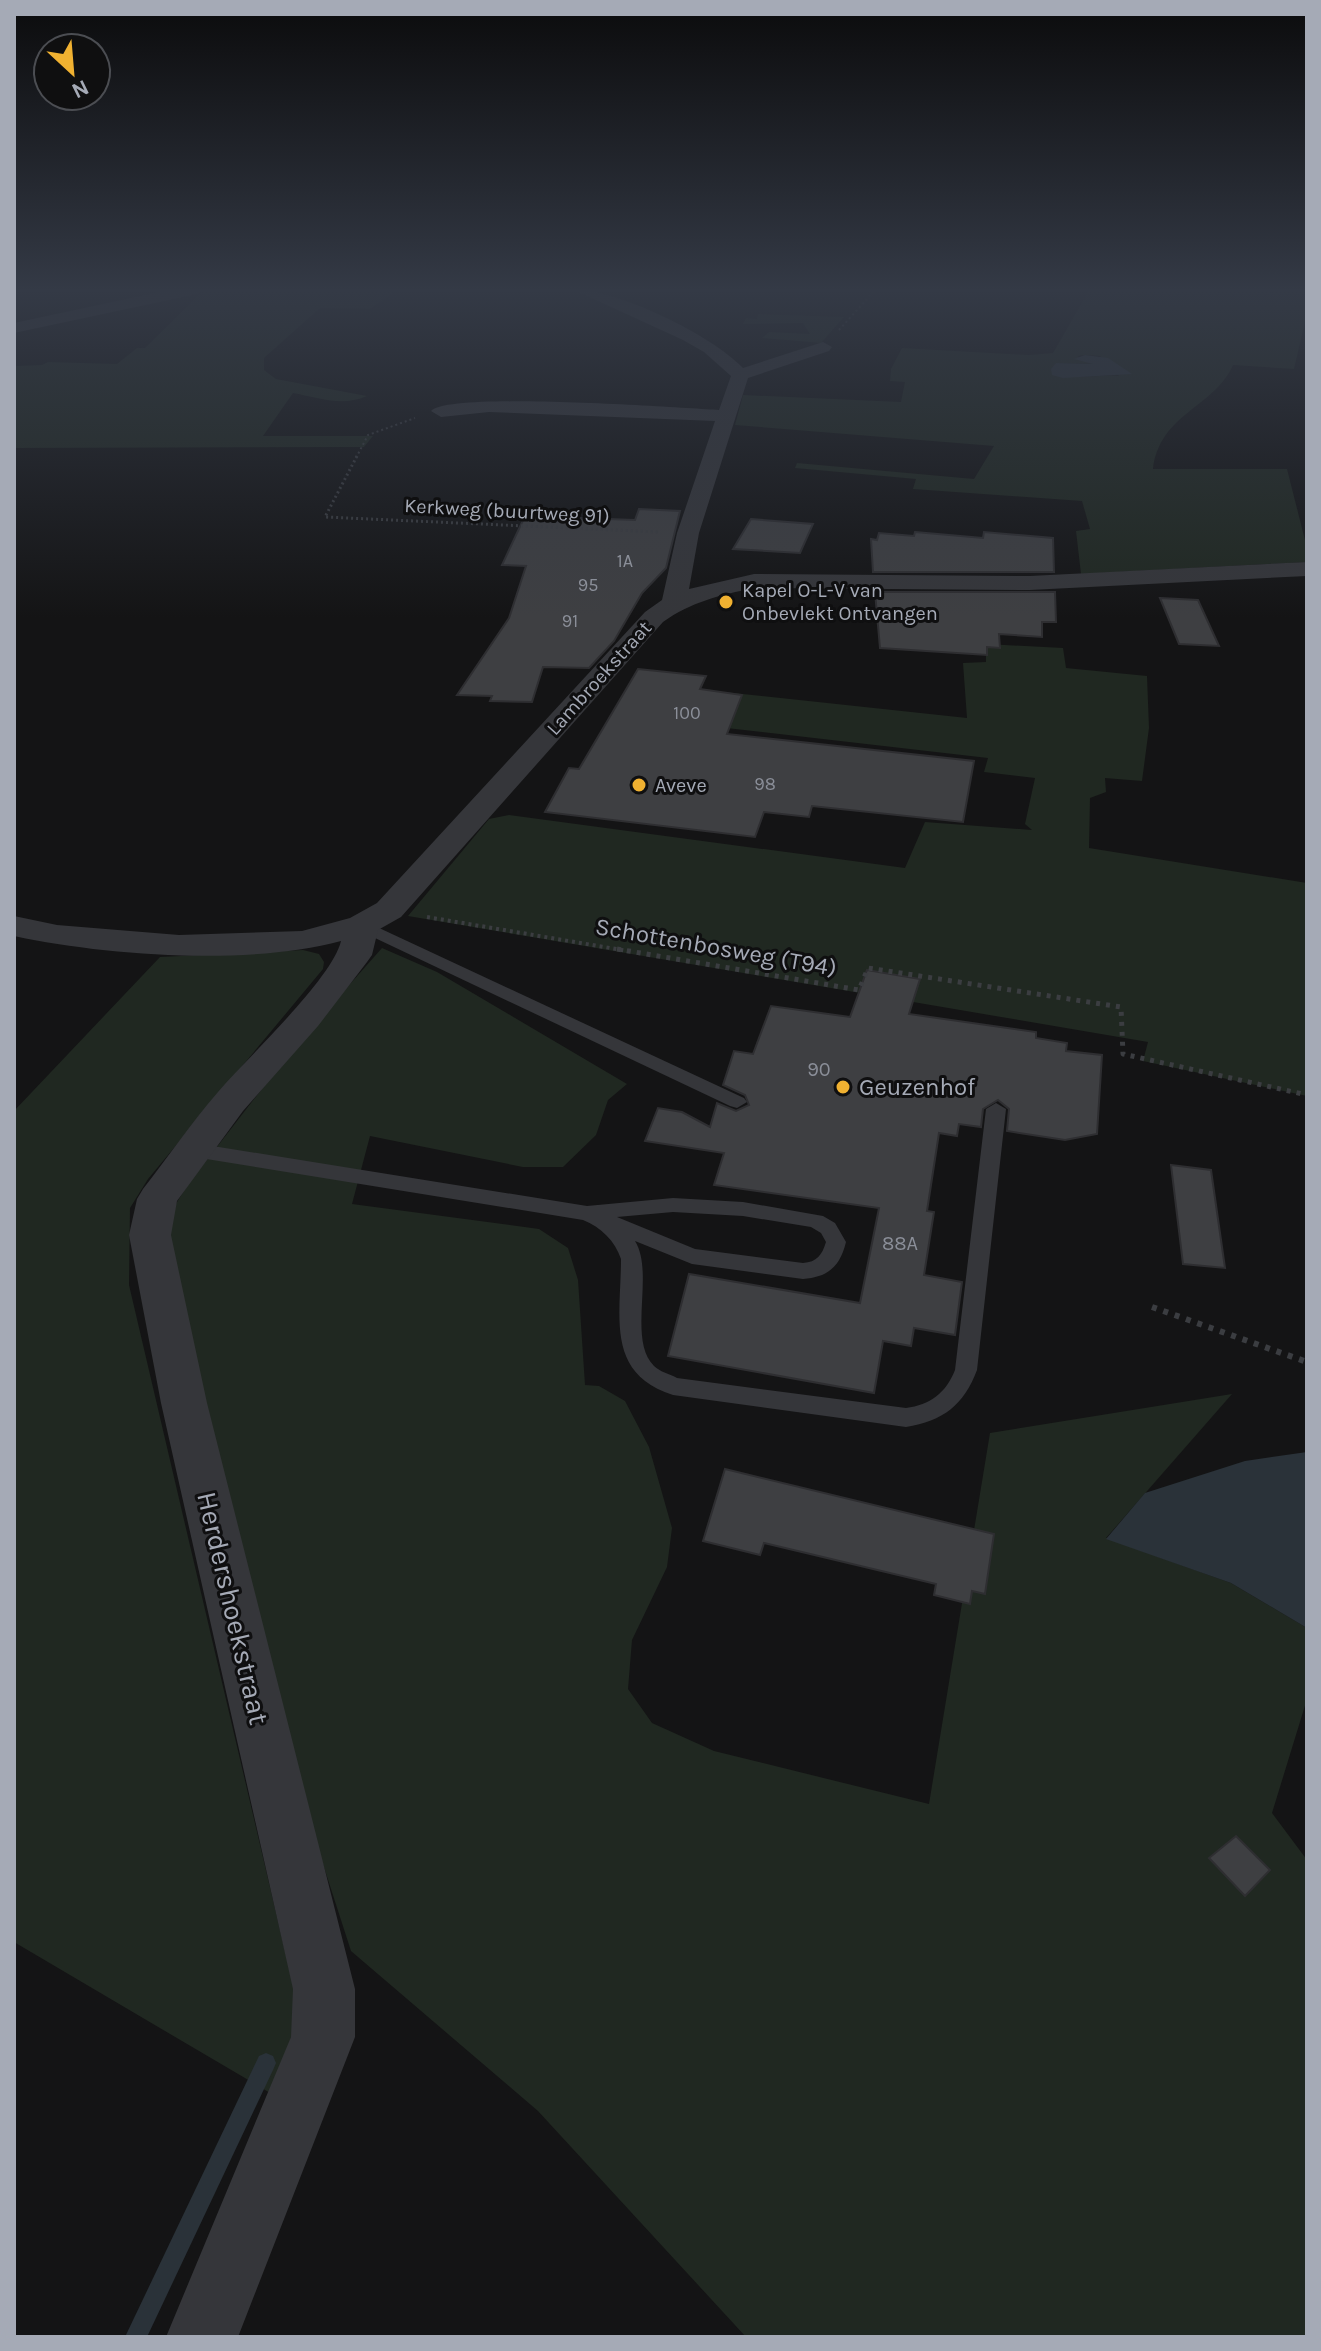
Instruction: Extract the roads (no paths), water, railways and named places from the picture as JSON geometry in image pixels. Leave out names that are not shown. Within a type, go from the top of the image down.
[{"type":"street","points":[[674,603],[688,533],[733,399]]},
{"type":"street","points":[[441,411],[504,406],[728,416]]},
{"type":"street","name":"Lambroekstraat","points":[[376,918],[654,617],[674,603],[708,590],[754,581],[1030,583],[1307,569]]},
{"type":"street","points":[[14,926],[57,935],[179,945],[303,941],[376,918]]},
{"type":"street","name":"Herdershoekstraat","points":[[202,2337],[323,2037],[324,1989],[184,1403],[150,1235],[157,1199],[355,955],[376,918]]},
{"type":"lane","points":[[376,918],[737,1102]]},
{"type":"lane","points":[[595,1216],[618,1232],[632,1259],[633,1340],[646,1372],[673,1386],[893,1418],[922,1416],[951,1400],[959,1391],[966,1370],[996,1109]]},
{"type":"lane","points":[[194,1150],[595,1216],[692,1256],[803,1271],[816,1270],[831,1259],[836,1242],[828,1228],[816,1221],[743,1209],[673,1205],[595,1216]]},
{"type":"waterway","points":[[136,2337],[266,2063]]},
{"type":"place","name":"Kapel O-L-V van Onbevlekt Ontvangen","points":[[726,602]]},
{"type":"place","name":"Aveve","points":[[639,785]]},
{"type":"place","name":"Geuzenhof","points":[[843,1087]]}]
